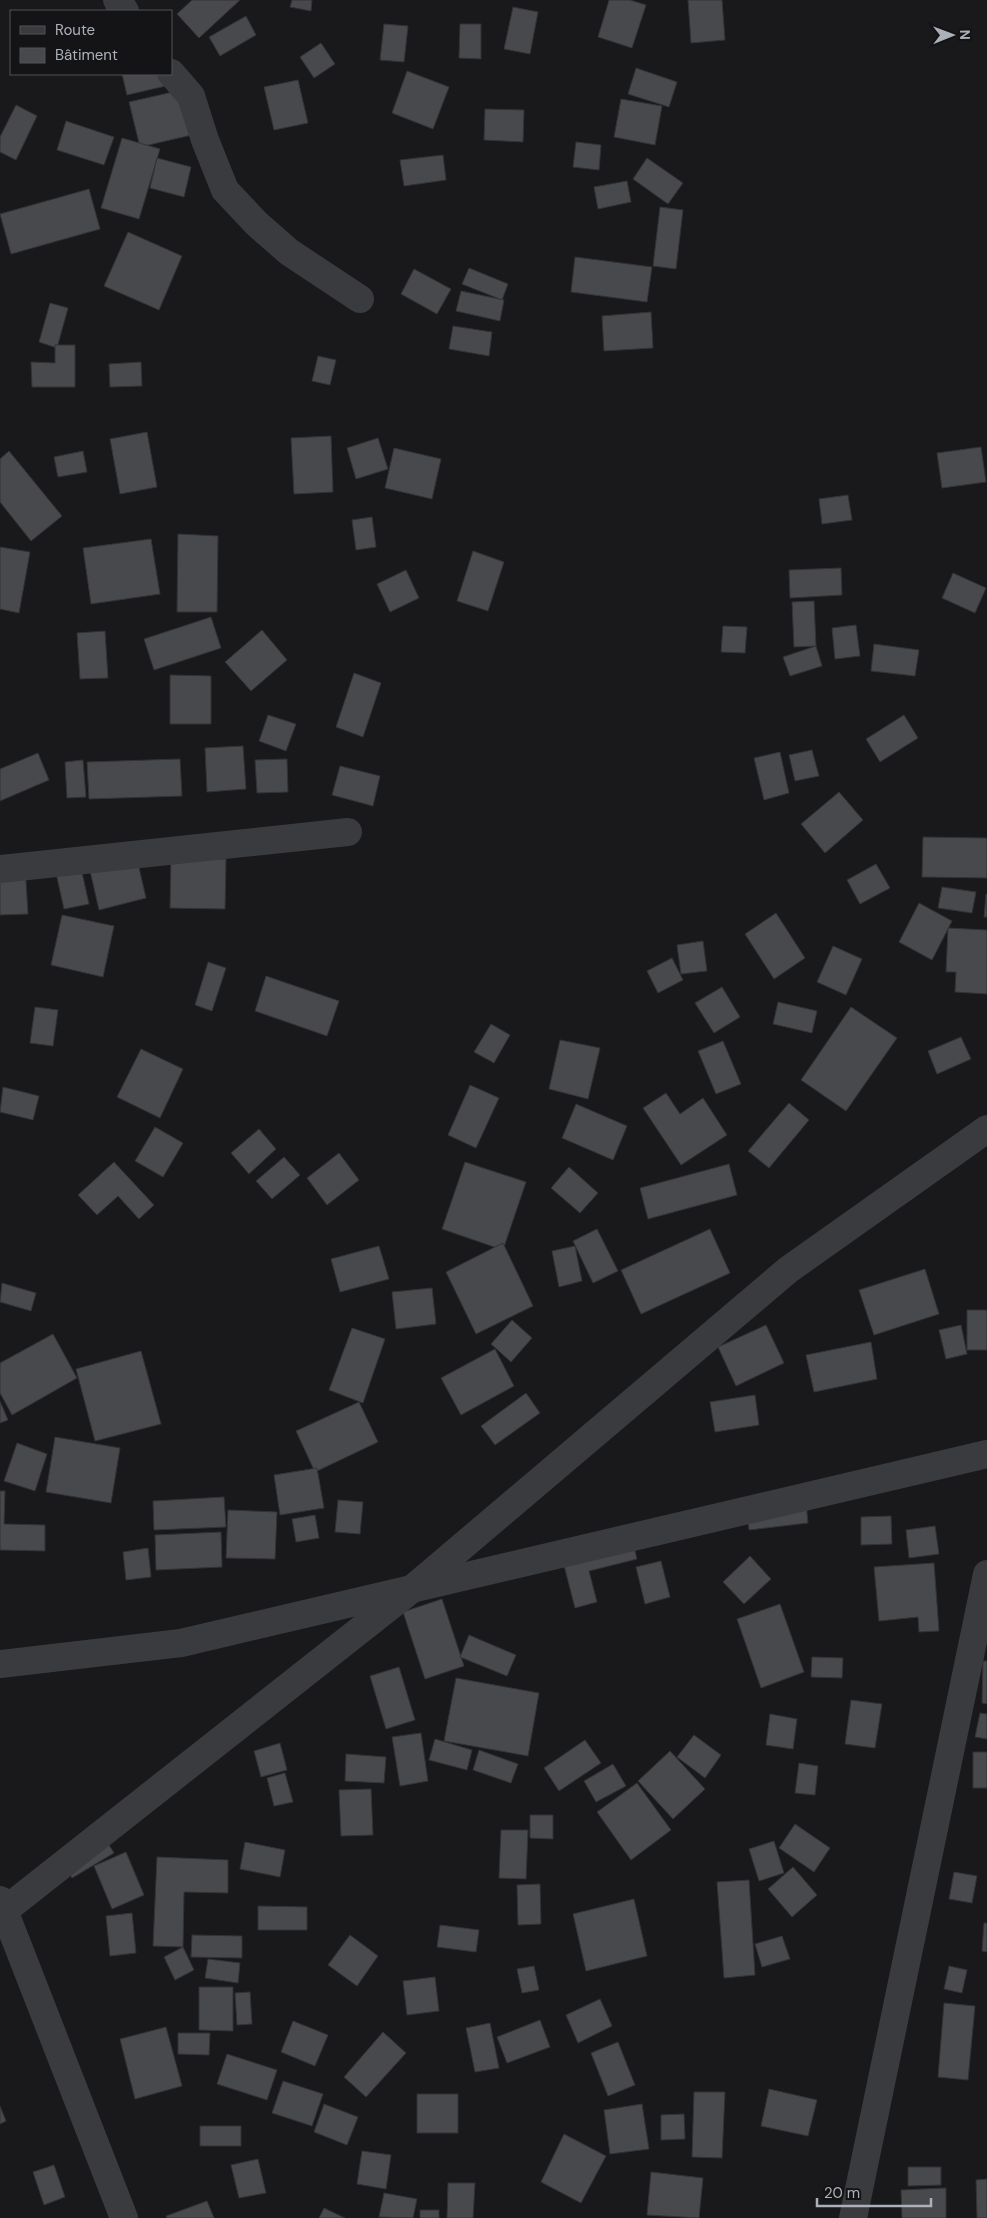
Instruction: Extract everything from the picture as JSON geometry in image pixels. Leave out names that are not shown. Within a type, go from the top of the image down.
[{"type":"street","points":[[172,74],[191,96],[205,140],[225,190],[256,223],[289,252],[360,299]]},
{"type":"street","points":[[0,870],[348,832]]},
{"type":"street","points":[[124,2218],[1,1908],[412,1589],[788,1270],[987,1129]]},
{"type":"street","points":[[0,1664],[181,1643],[987,1454]]},
{"type":"street","points":[[853,2218],[987,1574]]},
{"type":"building","points":[[192,0],[240,0],[199,38],[177,14]]},
{"type":"building","points":[[292,0],[312,0],[311,11],[290,7]]},
{"type":"building","points":[[609,0],[630,0],[646,5],[632,48],[598,37]]},
{"type":"building","points":[[688,0],[722,0],[725,40],[691,43]]},
{"type":"building","points":[[513,7],[538,12],[530,54],[504,49]]},
{"type":"building","points":[[246,16],[256,35],[220,56],[209,37]]},
{"type":"building","points":[[384,24],[408,26],[404,62],[380,60]]},
{"type":"building","points":[[460,24],[481,24],[481,59],[459,58]]},
{"type":"building","points":[[321,43],[335,64],[314,78],[300,57]]},
{"type":"building","points":[[636,68],[677,82],[669,107],[628,94]]},
{"type":"building","points":[[407,71],[449,87],[433,129],[392,113]]},
{"type":"building","points":[[122,75],[167,75],[170,85],[127,95]]},
{"type":"building","points":[[298,80],[308,123],[274,130],[264,87]]},
{"type":"building","points":[[186,89],[196,134],[140,147],[129,102]]},
{"type":"building","points":[[621,99],[662,106],[655,145],[614,137]]},
{"type":"building","points":[[16,105],[37,116],[16,160],[0,152],[0,137]]},
{"type":"building","points":[[485,109],[524,110],[523,142],[484,140]]},
{"type":"building","points":[[66,121],[114,137],[104,165],[57,150]]},
{"type":"building","points":[[122,138],[160,149],[139,219],[101,208]]},
{"type":"building","points":[[576,142],[601,145],[599,170],[573,167]]},
{"type":"building","points":[[443,155],[446,180],[404,186],[400,160]]},
{"type":"building","points":[[157,158],[191,167],[184,197],[150,188]]},
{"type":"building","points":[[647,158],[683,183],[668,204],[633,179]]},
{"type":"building","points":[[627,181],[631,202],[598,209],[594,187]]},
{"type":"building","points":[[89,189],[100,229],[11,254],[0,214]]},
{"type":"building","points":[[660,207],[683,210],[676,269],[653,266]]},
{"type":"building","points":[[128,232],[182,256],[159,310],[104,286]]},
{"type":"building","points":[[575,257],[652,267],[647,302],[571,292]]},
{"type":"building","points":[[469,268],[508,284],[502,300],[462,284]]},
{"type":"building","points":[[414,269],[451,289],[437,314],[401,294]]},
{"type":"building","points":[[461,291],[504,300],[500,321],[456,311]]},
{"type":"building","points":[[50,303],[68,308],[57,348],[39,342]]},
{"type":"building","points":[[651,312],[653,348],[604,351],[602,316]]},
{"type":"building","points":[[453,326],[492,332],[489,356],[449,349]]},
{"type":"building","points":[[55,345],[75,345],[75,387],[32,387],[31,362],[55,363]]},
{"type":"building","points":[[318,356],[336,360],[330,385],[312,381]]},
{"type":"building","points":[[141,362],[142,386],[110,387],[109,364]]},
{"type":"building","points":[[147,432],[157,487],[120,494],[110,439]]},
{"type":"building","points":[[331,436],[333,492],[294,494],[291,438]]},
{"type":"building","points":[[378,438],[388,469],[356,479],[347,448]]},
{"type":"building","points":[[981,447],[986,482],[942,488],[937,453]]},
{"type":"building","points":[[394,448],[441,459],[432,499],[385,488]]},
{"type":"building","points":[[9,451],[62,516],[31,541],[0,502],[0,459]]},
{"type":"building","points":[[83,451],[87,472],[58,477],[54,457]]},
{"type":"building","points":[[848,495],[852,520],[822,524],[819,499]]},
{"type":"building","points":[[372,517],[376,547],[356,550],[352,520]]},
{"type":"building","points":[[178,534],[218,536],[217,612],[177,612]]},
{"type":"building","points":[[151,539],[160,594],[91,604],[83,548]]},
{"type":"building","points":[[0,547],[30,552],[19,613],[0,609]]},
{"type":"building","points":[[473,551],[504,562],[488,611],[457,601]]},
{"type":"building","points":[[841,568],[842,595],[790,598],[789,570]]},
{"type":"building","points":[[406,570],[419,598],[390,612],[377,584]]},
{"type":"building","points":[[953,573],[986,588],[975,613],[942,598]]},
{"type":"building","points":[[814,601],[816,646],[794,647],[792,602]]},
{"type":"building","points":[[211,617],[221,648],[154,670],[144,639]]},
{"type":"building","points":[[856,625],[860,656],[835,659],[832,628]]},
{"type":"building","points":[[723,626],[747,627],[745,653],[721,652]]},
{"type":"building","points":[[262,630],[287,660],[251,691],[225,662]]},
{"type":"building","points":[[105,631],[108,678],[80,679],[77,633]]},
{"type":"building","points":[[874,644],[919,650],[915,676],[871,671]]},
{"type":"building","points":[[816,646],[822,666],[790,676],[783,657]]},
{"type":"building","points":[[354,673],[381,683],[363,737],[336,727]]},
{"type":"building","points":[[170,675],[211,676],[211,724],[170,724]]},
{"type":"building","points":[[268,715],[296,724],[286,751],[259,741]]},
{"type":"building","points":[[904,715],[918,738],[880,762],[866,739]]},
{"type":"building","points":[[243,746],[246,789],[207,792],[205,748]]},
{"type":"building","points":[[812,750],[819,776],[795,781],[789,755]]},
{"type":"building","points":[[780,752],[789,793],[764,800],[754,758]]},
{"type":"building","points":[[38,753],[49,780],[0,801],[0,769]]},
{"type":"building","points":[[180,759],[182,796],[89,799],[87,762]]},
{"type":"building","points":[[287,759],[288,792],[257,793],[255,760]]},
{"type":"building","points":[[83,760],[86,797],[67,798],[65,762]]},
{"type":"building","points":[[340,766],[380,776],[373,806],[332,795]]},
{"type":"building","points":[[839,792],[863,820],[825,853],[801,824]]},
{"type":"building","points":[[923,837],[987,838],[987,878],[922,877]]},
{"type":"building","points":[[135,850],[146,898],[99,910],[88,862]]},
{"type":"building","points":[[171,858],[226,859],[225,909],[170,908]]},
{"type":"building","points":[[79,859],[89,904],[64,909],[54,864]]},
{"type":"building","points":[[876,864],[890,888],[860,904],[847,880]]},
{"type":"building","points":[[25,866],[28,914],[0,915],[0,868]]},
{"type":"building","points":[[942,887],[976,892],[972,913],[938,908]]},
{"type":"building","points":[[986,894],[987,917],[984,917]]},
{"type":"building","points":[[919,903],[952,921],[932,960],[899,942]]},
{"type":"building","points":[[776,913],[805,958],[774,979],[745,934]]},
{"type":"building","points":[[62,915],[114,926],[103,977],[51,965]]},
{"type":"building","points":[[948,928],[987,930],[987,994],[955,992],[956,972],[946,972]]},
{"type":"building","points":[[703,941],[707,971],[681,974],[677,945]]},
{"type":"building","points":[[833,946],[862,959],[846,995],[817,982]]},
{"type":"building","points":[[672,958],[683,980],[658,993],[647,971]]},
{"type":"building","points":[[208,962],[226,968],[212,1011],[195,1005]]},
{"type":"building","points":[[266,976],[339,1001],[327,1036],[255,1011]]},
{"type":"building","points":[[722,987],[740,1017],[714,1033],[695,1003]]},
{"type":"building","points":[[778,1002],[817,1011],[812,1033],[773,1024]]},
{"type":"building","points":[[35,1007],[58,1010],[53,1046],[30,1043]]},
{"type":"building","points":[[851,1007],[897,1038],[846,1111],[801,1080]]},
{"type":"building","points":[[491,1024],[510,1035],[494,1063],[474,1052]]},
{"type":"building","points":[[961,1037],[971,1059],[937,1074],[928,1051]]},
{"type":"building","points":[[560,1040],[600,1048],[588,1099],[549,1089]]},
{"type":"building","points":[[723,1041],[741,1084],[716,1094],[698,1051]]},
{"type":"building","points":[[141,1049],[183,1069],[160,1118],[117,1097]]},
{"type":"building","points":[[470,1085],[499,1098],[476,1148],[448,1135]]},
{"type":"building","points":[[3,1087],[39,1096],[33,1120],[0,1112]]},
{"type":"building","points":[[666,1093],[680,1114],[703,1098],[727,1135],[681,1165],[643,1108]]},
{"type":"building","points":[[789,1103],[809,1120],[769,1168],[748,1151]]},
{"type":"building","points":[[576,1104],[627,1126],[613,1160],[562,1138]]},
{"type":"building","points":[[155,1127],[183,1143],[163,1177],[135,1161]]},
{"type":"building","points":[[259,1129],[276,1149],[249,1174],[231,1153]]},
{"type":"building","points":[[339,1153],[359,1180],[327,1205],[307,1178]]},
{"type":"building","points":[[284,1157],[300,1175],[272,1199],[256,1181]]},
{"type":"building","points":[[114,1162],[154,1205],[139,1219],[118,1196],[97,1215],[78,1195]]},
{"type":"building","points":[[465,1162],[526,1182],[503,1250],[442,1229]]},
{"type":"building","points":[[729,1164],[737,1195],[648,1219],[640,1188]]},
{"type":"building","points":[[569,1167],[598,1193],[580,1213],[551,1188]]},
{"type":"building","points":[[597,1229],[618,1271],[593,1283],[573,1241]]},
{"type":"building","points":[[710,1229],[730,1273],[641,1314],[621,1270]]},
{"type":"building","points":[[503,1243],[533,1306],[476,1334],[446,1272]]},
{"type":"building","points":[[379,1246],[389,1279],[340,1292],[331,1259]]},
{"type":"building","points":[[575,1246],[582,1281],[559,1287],[552,1251]]},
{"type":"building","points":[[925,1269],[939,1314],[874,1335],[859,1290]]},
{"type":"building","points":[[2,1283],[36,1293],[31,1311],[0,1302]]},
{"type":"building","points":[[432,1288],[436,1324],[396,1329],[392,1292]]},
{"type":"building","points":[[967,1310],[987,1310],[987,1350],[967,1350]]},
{"type":"building","points":[[512,1320],[532,1338],[511,1362],[491,1344]]},
{"type":"building","points":[[766,1325],[784,1363],[736,1386],[718,1347]]},
{"type":"building","points":[[961,1325],[967,1354],[946,1359],[939,1330]]},
{"type":"building","points":[[352,1328],[385,1339],[363,1403],[329,1390]]},
{"type":"building","points":[[53,1334],[77,1378],[12,1415],[0,1393],[0,1363]]},
{"type":"building","points":[[871,1342],[877,1379],[814,1392],[806,1355]]},
{"type":"building","points":[[495,1349],[514,1386],[461,1415],[441,1378]]},
{"type":"building","points":[[141,1351],[161,1424],[95,1441],[76,1369]]},
{"type":"building","points":[[526,1393],[540,1413],[495,1445],[481,1426]]},
{"type":"building","points":[[755,1395],[759,1425],[715,1432],[710,1402]]},
{"type":"building","points":[[0,1401],[8,1420],[0,1423]]},
{"type":"building","points":[[359,1402],[378,1442],[315,1472],[296,1431]]},
{"type":"building","points":[[55,1437],[120,1448],[111,1503],[46,1492]]},
{"type":"building","points":[[17,1443],[47,1454],[35,1491],[4,1481]]},
{"type":"building","points":[[317,1468],[324,1508],[280,1515],[274,1475]]},
{"type":"building","points":[[0,1491],[5,1491],[4,1524],[45,1525],[45,1551],[0,1550]]},
{"type":"building","points":[[805,1492],[808,1523],[749,1530],[746,1498]]},
{"type":"building","points":[[224,1497],[226,1527],[154,1530],[153,1501]]},
{"type":"building","points":[[338,1500],[363,1502],[360,1534],[335,1532]]},
{"type":"building","points":[[228,1510],[277,1512],[275,1559],[226,1558]]},
{"type":"building","points":[[315,1515],[319,1538],[296,1542],[292,1519]]},
{"type":"building","points":[[891,1516],[892,1544],[861,1545],[861,1517]]},
{"type":"building","points":[[935,1526],[939,1554],[909,1558],[906,1530]]},
{"type":"building","points":[[629,1527],[637,1559],[589,1571],[597,1602],[575,1608],[559,1546]]},
{"type":"building","points":[[221,1532],[222,1567],[156,1570],[155,1535]]},
{"type":"building","points":[[148,1548],[151,1577],[126,1580],[123,1552]]},
{"type":"building","points":[[750,1556],[771,1579],[744,1604],[723,1582]]},
{"type":"building","points":[[661,1561],[670,1597],[645,1604],[636,1567]]},
{"type":"building","points":[[934,1563],[939,1631],[919,1632],[918,1617],[879,1621],[874,1567]]},
{"type":"building","points":[[442,1599],[464,1666],[425,1679],[403,1612]]},
{"type":"building","points":[[780,1604],[804,1672],[761,1688],[737,1619]]},
{"type":"building","points":[[469,1635],[516,1655],[507,1676],[460,1657]]},
{"type":"building","points":[[812,1657],[843,1658],[842,1678],[811,1677]]},
{"type":"building","points":[[983,1661],[987,1661],[987,1704],[982,1703]]},
{"type":"building","points":[[399,1667],[415,1720],[386,1729],[370,1676]]},
{"type":"building","points":[[456,1678],[539,1693],[528,1756],[444,1741]]},
{"type":"building","points":[[851,1700],[882,1704],[875,1748],[845,1744]]},
{"type":"building","points":[[980,1713],[987,1714],[987,1739],[975,1737]]},
{"type":"building","points":[[770,1714],[797,1719],[793,1749],[766,1745]]},
{"type":"building","points":[[421,1733],[428,1781],[400,1786],[392,1737]]},
{"type":"building","points":[[694,1735],[721,1755],[705,1778],[677,1757]]},
{"type":"building","points":[[435,1739],[472,1750],[467,1770],[429,1760]]},
{"type":"building","points":[[585,1740],[601,1763],[559,1791],[544,1768]]},
{"type":"building","points":[[280,1743],[287,1770],[261,1777],[254,1751]]},
{"type":"building","points":[[479,1750],[518,1764],[511,1783],[473,1770]]},
{"type":"building","points":[[670,1751],[705,1789],[673,1819],[638,1781]]},
{"type":"building","points":[[973,1752],[987,1752],[987,1788],[973,1788]]},
{"type":"building","points":[[346,1754],[386,1757],[384,1783],[345,1781]]},
{"type":"building","points":[[799,1763],[818,1766],[815,1795],[795,1793]]},
{"type":"building","points":[[613,1764],[626,1786],[596,1802],[584,1781]]},
{"type":"building","points":[[285,1773],[293,1802],[274,1806],[267,1778]]},
{"type":"building","points":[[637,1783],[671,1830],[631,1860],[597,1812]]},
{"type":"building","points":[[371,1789],[373,1835],[341,1836],[339,1790]]},
{"type":"building","points":[[530,1815],[553,1815],[553,1839],[530,1838]]},
{"type":"building","points":[[795,1824],[830,1848],[814,1872],[779,1848]]},
{"type":"building","points":[[98,1827],[114,1853],[72,1878],[57,1852]]},
{"type":"building","points":[[501,1830],[528,1830],[526,1879],[499,1878]]},
{"type":"building","points":[[774,1841],[784,1873],[759,1881],[749,1849]]},
{"type":"building","points":[[245,1842],[285,1850],[280,1877],[240,1869]]},
{"type":"building","points":[[126,1852],[144,1895],[112,1909],[94,1866]]},
{"type":"building","points":[[157,1857],[228,1860],[228,1893],[184,1892],[183,1947],[153,1946]]},
{"type":"building","points":[[793,1867],[817,1895],[792,1917],[768,1889]]},
{"type":"building","points":[[954,1872],[977,1876],[972,1903],[949,1899]]},
{"type":"building","points":[[749,1880],[755,1975],[724,1978],[717,1882]]},
{"type":"building","points":[[540,1884],[541,1924],[518,1925],[517,1885]]},
{"type":"building","points":[[634,1899],[647,1956],[586,1971],[573,1914]]},
{"type":"building","points":[[258,1906],[307,1907],[307,1930],[258,1930]]},
{"type":"building","points":[[132,1913],[136,1953],[110,1956],[106,1916]]},
{"type":"building","points":[[984,1923],[987,1923],[987,1952],[982,1951]]},
{"type":"building","points":[[440,1925],[479,1930],[476,1952],[437,1947]]},
{"type":"building","points":[[192,1935],[242,1936],[242,1958],[191,1957]]},
{"type":"building","points":[[350,1935],[378,1956],[357,1986],[328,1965]]},
{"type":"building","points":[[782,1936],[790,1959],[762,1967],[755,1944]]},
{"type":"building","points":[[183,1947],[194,1970],[175,1980],[164,1957]]},
{"type":"building","points":[[208,1959],[240,1963],[238,1983],[205,1978]]},
{"type":"building","points":[[534,1966],[539,1990],[522,1993],[517,1969]]},
{"type":"building","points":[[949,1966],[967,1970],[962,1993],[944,1989]]},
{"type":"building","points":[[435,1977],[439,2011],[407,2015],[403,1981]]},
{"type":"building","points":[[199,1987],[233,1987],[233,2031],[199,2030]]},
{"type":"building","points":[[250,1992],[252,2024],[237,2025],[235,1993]]},
{"type":"building","points":[[600,1999],[612,2026],[578,2043],[566,2015]]},
{"type":"building","points":[[944,2003],[975,2006],[968,2080],[938,2077]]},
{"type":"building","points":[[540,2020],[550,2047],[507,2063],[497,2037]]},
{"type":"building","points":[[293,2021],[328,2035],[315,2066],[281,2052]]},
{"type":"building","points":[[490,2023],[499,2068],[475,2072],[466,2028]]},
{"type":"building","points":[[166,2027],[182,2086],[135,2099],[120,2039]]},
{"type":"building","points":[[383,2032],[406,2053],[366,2097],[344,2077]]},
{"type":"building","points":[[178,2033],[210,2033],[209,2055],[178,2054]]},
{"type":"building","points":[[618,2042],[635,2085],[608,2096],[591,2053]]},
{"type":"building","points":[[227,2054],[277,2070],[267,2100],[217,2084]]},
{"type":"building","points":[[283,2081],[323,2094],[312,2126],[272,2113]]},
{"type":"building","points":[[769,2089],[817,2100],[808,2136],[761,2126]]},
{"type":"building","points":[[694,2092],[725,2092],[722,2158],[692,2157]]},
{"type":"building","points":[[417,2094],[458,2094],[458,2133],[417,2133]]},
{"type":"building","points":[[324,2104],[358,2117],[347,2145],[314,2132]]},
{"type":"building","points":[[642,2104],[649,2149],[610,2154],[604,2110]]},
{"type":"building","points":[[0,2106],[6,2121],[0,2124]]},
{"type":"building","points":[[684,2114],[685,2139],[661,2140],[661,2115]]},
{"type":"building","points":[[200,2126],[241,2126],[241,2146],[200,2146]]},
{"type":"building","points":[[564,2134],[606,2156],[581,2203],[541,2182]]},
{"type":"building","points":[[362,2151],[391,2155],[386,2189],[357,2184]]},
{"type":"building","points":[[258,2159],[266,2193],[239,2198],[231,2165]]},
{"type":"building","points":[[54,2165],[65,2197],[44,2205],[33,2172]]},
{"type":"building","points":[[908,2167],[941,2167],[941,2185],[908,2186]]},
{"type":"building","points":[[651,2172],[703,2178],[699,2218],[647,2215]]},
{"type":"building","points":[[987,2179],[987,2218],[977,2218],[976,2180]]},
{"type":"building","points":[[448,2183],[475,2183],[473,2218],[447,2218]]},
{"type":"building","points":[[946,2188],[946,2218],[902,2218],[901,2190]]},
{"type":"building","points":[[384,2193],[417,2199],[413,2218],[379,2217]]},
{"type":"building","points":[[207,2201],[214,2218],[167,2218],[166,2216]]},
{"type":"building","points":[[324,2208],[345,2218],[319,2218]]},
{"type":"building","points":[[420,2210],[439,2210],[439,2218],[420,2218]]}]
